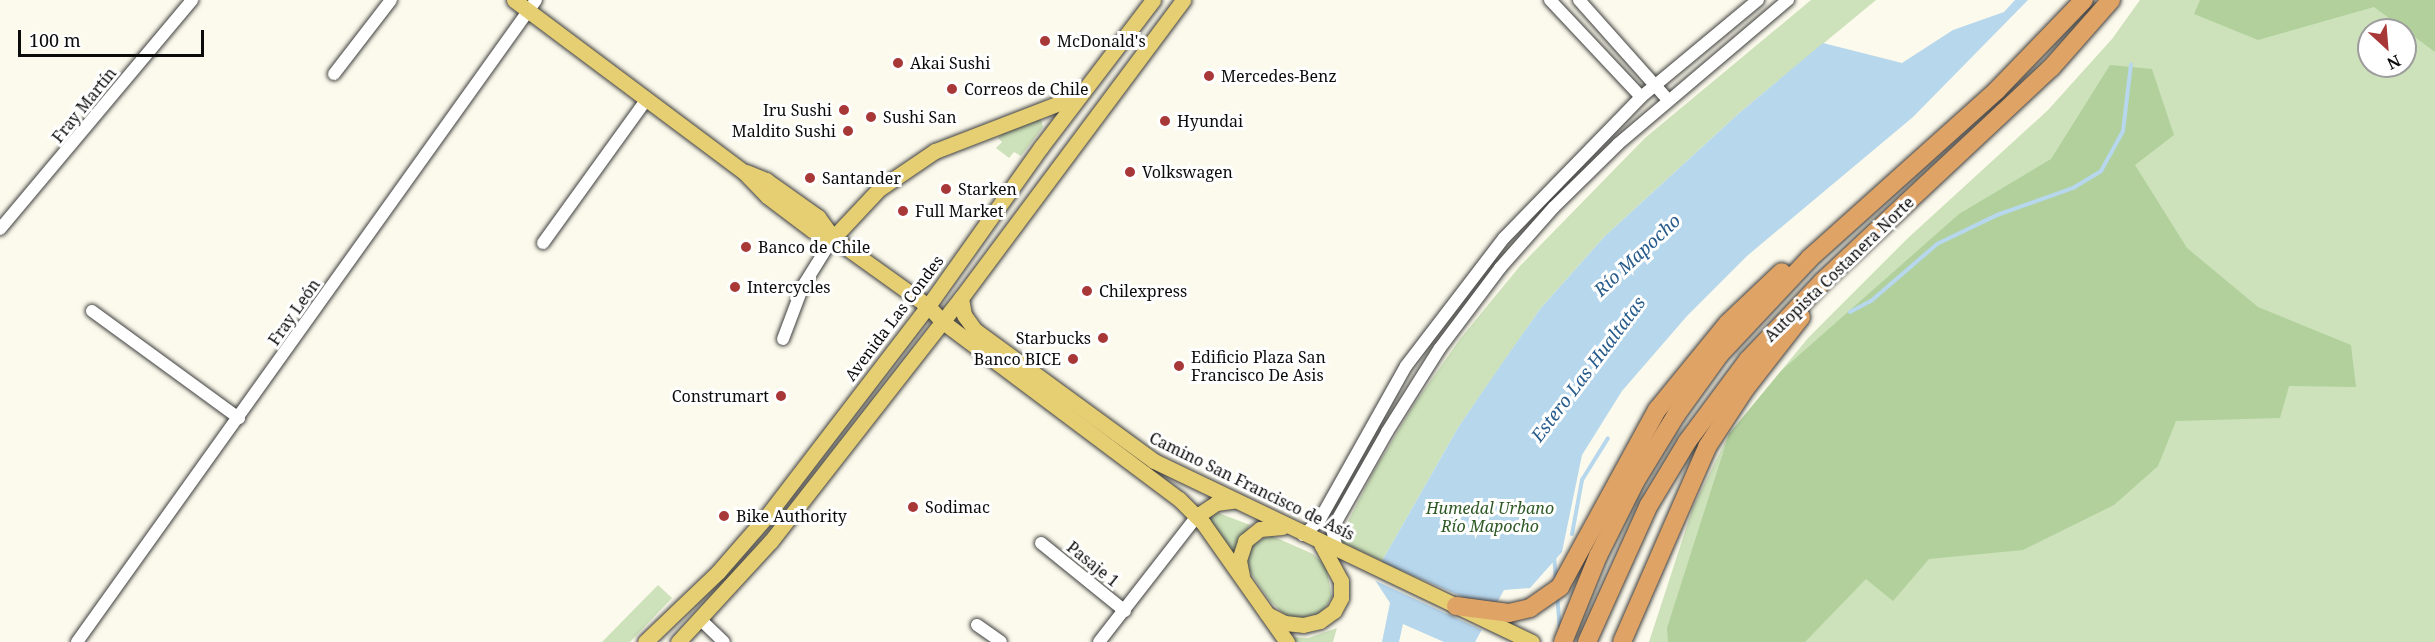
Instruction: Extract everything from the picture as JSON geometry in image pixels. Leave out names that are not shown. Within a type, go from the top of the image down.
[{"type":"highway","name":"Autopista Costanera Norte","points":[[1563,642],[1582,594],[1635,482],[1698,384],[1748,321],[1842,229],[2030,59],[2084,0]]},
{"type":"highway","name":"Autopista Costanera Norte","points":[[1587,642],[1602,604],[1649,505],[1706,414],[1770,335],[1858,249],[2043,76],[2111,0]]},
{"type":"highway","points":[[1456,606],[1497,613],[1530,608],[1560,587],[1579,557],[1641,435],[1692,364],[1761,289],[1842,229]]},
{"type":"highway","points":[[1622,642],[1686,490],[1719,428],[1745,389],[1858,249]]},
{"type":"main road","name":"Camino San Francisco de Asís","points":[[514,0],[532,5],[647,99],[744,172],[766,180],[818,217],[833,238],[928,306],[943,322],[1148,473],[1197,516],[1243,579],[1262,611],[1287,642]]},
{"type":"main road","points":[[678,642],[751,566],[943,322],[1183,0]]},
{"type":"main road","points":[[1151,3],[1155,20],[1152,40]]},
{"type":"main road","name":"Avenida Las Condes","points":[[645,642],[749,538],[928,306],[1080,95],[1151,3]]},
{"type":"main road","points":[[833,238],[879,189],[935,151],[1080,95]]},
{"type":"main road","name":"Camino San Francisco de Asís","points":[[961,298],[964,315],[975,330],[1123,440],[1233,501],[1532,642]]},
{"type":"main road","points":[[1197,516],[1216,503],[1233,501]]},
{"type":"main road","points":[[1243,579],[1239,560],[1252,534],[1269,526],[1288,528]]},
{"type":"main road","points":[[1262,611],[1294,625],[1320,621],[1334,611],[1341,598],[1341,582],[1320,542]]},
{"type":"street","name":"Fray Martín","points":[[0,229],[192,0]]},
{"type":"street","points":[[334,74],[391,0]]},
{"type":"street","points":[[1550,0],[1590,39],[1641,97]]},
{"type":"street","points":[[1580,0],[1668,100]]},
{"type":"street","points":[[1303,534],[1319,521],[1383,402],[1453,300],[1536,201],[1641,97],[1758,0]]},
{"type":"street","points":[[1337,549],[1331,535],[1335,524],[1416,385],[1472,305],[1554,207],[1668,100],[1788,0]]},
{"type":"street","name":"Fray León","points":[[77,642],[532,5]]},
{"type":"street","points":[[1590,39],[1604,25]]},
{"type":"street","points":[[543,243],[647,99]]},
{"type":"street","points":[[783,339],[803,286],[833,238]]},
{"type":"street","points":[[92,311],[239,418]]},
{"type":"street","points":[[1099,642],[1197,516]]},
{"type":"street","name":"Pasaje 1","points":[[1041,543],[1125,610]]},
{"type":"street","points":[[700,619],[724,642]]},
{"type":"street","points":[[977,625],[1001,642]]},
{"type":"green space","points":[[1811,0],[1876,0],[1738,114],[1604,237],[1540,309],[1459,426],[1382,561],[1343,543],[1340,537],[1374,471],[1415,403],[1460,339],[1520,266],[1645,138]]},
{"type":"green space","points":[[2140,0],[2435,0],[2435,642],[1649,642],[1693,507],[1729,434],[1808,338],[1908,238],[2048,110],[2112,39]]},
{"type":"green space","points":[[2200,0],[2435,0],[2435,52],[2417,39],[2417,18],[2389,18],[2374,7],[2258,40],[2194,14]]},
{"type":"green space","points":[[2110,65],[2152,69],[2174,135],[2135,165],[2187,248],[2258,307],[2351,345],[2356,387],[2289,386],[2280,418],[2176,421],[2158,466],[2114,505],[2023,550],[1929,559],[1893,601],[1866,579],[1805,642],[1668,642],[1667,628],[1729,434],[1781,371],[1959,214],[2051,159]]},
{"type":"green space","points":[[1041,119],[1043,127],[1021,156],[1014,152],[1009,158],[996,148],[1002,142],[998,138],[1006,130]]},
{"type":"green space","points":[[1216,512],[1250,525],[1233,552],[1208,518],[1209,513]]},
{"type":"green space","points":[[1270,535],[1313,554],[1326,566],[1332,597],[1322,612],[1299,619],[1284,614],[1270,601],[1248,569],[1246,557],[1249,547]]},
{"type":"green space","points":[[658,585],[672,598],[630,642],[602,642]]},
{"type":"green space","points":[[1337,628],[1333,642],[1296,642],[1290,637],[1308,638]]},
{"type":"water","name":"Humedal Urbano Río Mapocho","points":[[2015,0],[2028,0],[1913,117],[1747,256],[1687,316],[1622,391],[1582,455],[1562,552],[1530,588],[1504,590],[1475,642],[1444,642],[1403,624],[1399,642],[1382,642],[1390,603],[1375,580],[1382,561],[1459,426],[1540,309],[1604,237],[1738,114],[1823,43],[1902,63],[1953,30],[2004,12]]},
{"type":"pier","points":[[1379,561],[1470,600],[1499,604],[1484,631],[1372,579]]},
{"type":"waterway","points":[[1850,312],[1871,301],[1937,244],[1997,215],[2073,188],[2101,171],[2123,131],[2131,64]]},
{"type":"waterway","points":[[1572,534],[1582,480],[1608,438]]},
{"type":"waterway","name":"Estero Las Hualtatas","points":[[1554,556],[1556,581]]},
{"type":"waterway","name":"Estero Las Hualtatas","points":[[1557,595],[1560,632]]},
{"type":"place","name":"McDonald's","points":[[1045,41]]},
{"type":"place","name":"Akai Sushi","points":[[898,63]]},
{"type":"place","name":"Mercedes-Benz","points":[[1209,76]]},
{"type":"place","name":"Correos de Chile","points":[[952,89]]},
{"type":"place","name":"Iru Sushi","points":[[844,110]]},
{"type":"place","name":"Sushi San","points":[[871,117]]},
{"type":"place","name":"Hyundai","points":[[1165,121]]},
{"type":"place","name":"Maldito Sushi","points":[[848,131]]},
{"type":"place","name":"Volkswagen","points":[[1130,172]]},
{"type":"place","name":"Santander","points":[[810,178]]},
{"type":"place","name":"Starken","points":[[946,189]]},
{"type":"place","name":"Full Market","points":[[903,211]]},
{"type":"place","name":"Banco de Chile","points":[[746,247]]},
{"type":"place","name":"Intercycles","points":[[735,287]]},
{"type":"place","name":"Chilexpress","points":[[1087,291]]},
{"type":"place","name":"Starbucks","points":[[1103,338]]},
{"type":"place","name":"Banco BICE","points":[[1073,359]]},
{"type":"place","name":"Edificio Plaza San Francisco De Asis","points":[[1179,366]]},
{"type":"place","name":"Construmart","points":[[781,396]]},
{"type":"place","name":"Sodimac","points":[[913,507]]},
{"type":"place","name":"Bike Authority","points":[[724,516]]},
{"type":"water label","name":"Río Mapocho","points":[[1637,255]]}]
